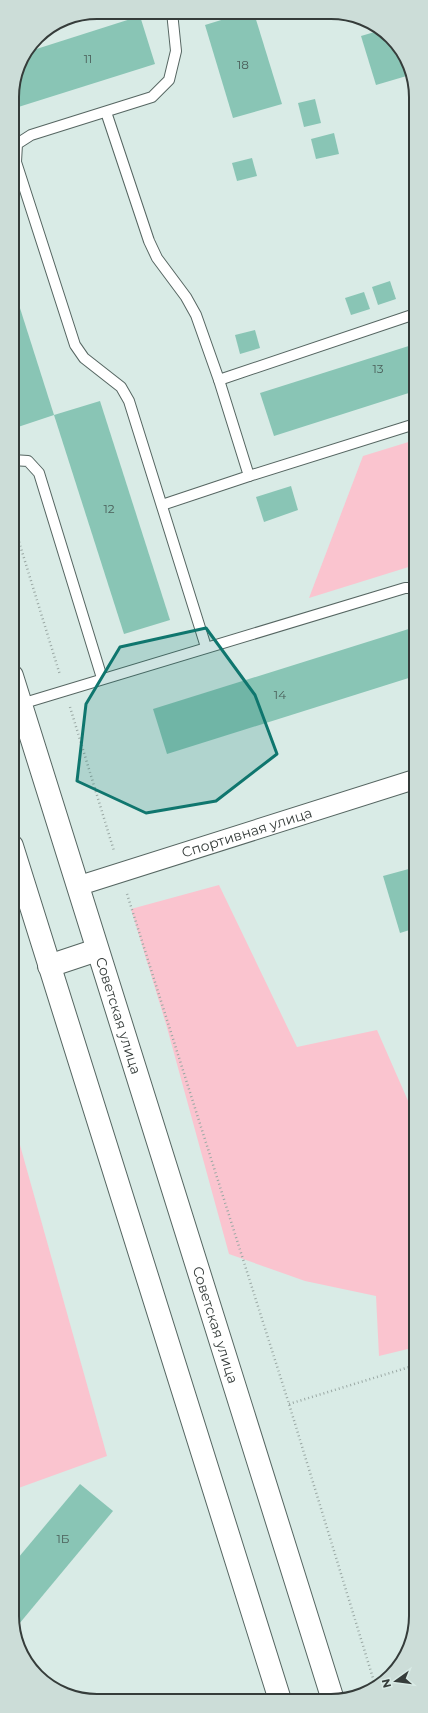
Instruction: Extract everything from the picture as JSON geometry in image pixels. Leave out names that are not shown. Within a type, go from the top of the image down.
[{"type":"street","name":"Советская улица","points":[[19,698],[331,1694]]},
{"type":"street","name":"Спортивная улица","points":[[78,886],[409,781]]},
{"type":"street","points":[[19,869],[278,1694]]},
{"type":"street","name":"Советская улица","points":[[49,966],[97,950]]},
{"type":"lane","points":[[19,143],[31,135],[152,97],[169,80],[176,51],[173,19]]},
{"type":"lane","points":[[106,112],[149,241],[157,258],[186,297],[196,315],[219,380],[249,476]]},
{"type":"lane","points":[[19,171],[75,345],[84,358],[121,387],[129,401],[206,647]]},
{"type":"lane","points":[[219,380],[409,316]]},
{"type":"lane","points":[[162,505],[409,426]]},
{"type":"lane","points":[[19,460],[28,461],[39,473],[102,678]]},
{"type":"lane","points":[[21,704],[102,678],[409,588]]},
{"type":"path","points":[[19,543],[120,872],[289,1404],[374,1681]]},
{"type":"path","points":[[289,1404],[409,1367]]},
{"type":"highlighted area","points":[[206,628],[255,695],[277,754],[216,801],[146,813],[77,781],[86,704],[120,647]]},
{"type":"shaded area","points":[[409,442],[409,567],[309,598],[363,456]]},
{"type":"shaded area","points":[[219,885],[297,1047],[377,1030],[409,1103],[409,1349],[379,1356],[376,1296],[305,1281],[229,1254],[166,1024],[131,909]]},
{"type":"shaded area","points":[[19,1142],[107,1456],[19,1488]]},
{"type":"building","points":[[131,19],[141,19],[155,64],[19,107],[19,92],[22,77],[29,58],[36,49]]},
{"type":"building","points":[[224,19],[256,19],[282,104],[233,118],[205,25]]},
{"type":"building","points":[[374,32],[382,38],[399,58],[406,76],[376,85],[361,36]]},
{"type":"building","points":[[315,99],[321,123],[304,127],[298,103]]},
{"type":"building","points":[[334,133],[339,154],[316,159],[311,139]]},
{"type":"building","points":[[252,158],[257,176],[237,181],[232,163]]},
{"type":"building","points":[[390,281],[396,299],[378,305],[372,287]]},
{"type":"building","points":[[364,292],[370,309],[351,315],[345,298]]},
{"type":"building","points":[[19,305],[54,415],[19,427]]},
{"type":"building","points":[[255,330],[260,348],[240,354],[235,335]]},
{"type":"building","points":[[409,346],[409,393],[274,436],[260,393]]},
{"type":"building","points":[[100,401],[170,620],[124,634],[54,415]]},
{"type":"building","points":[[291,486],[298,510],[264,522],[256,497]]},
{"type":"building","points":[[409,629],[409,678],[167,754],[153,709]]},
{"type":"building","points":[[409,869],[409,930],[400,933],[383,876]]},
{"type":"building","points":[[80,1484],[113,1511],[20,1623],[19,1557]]}]
